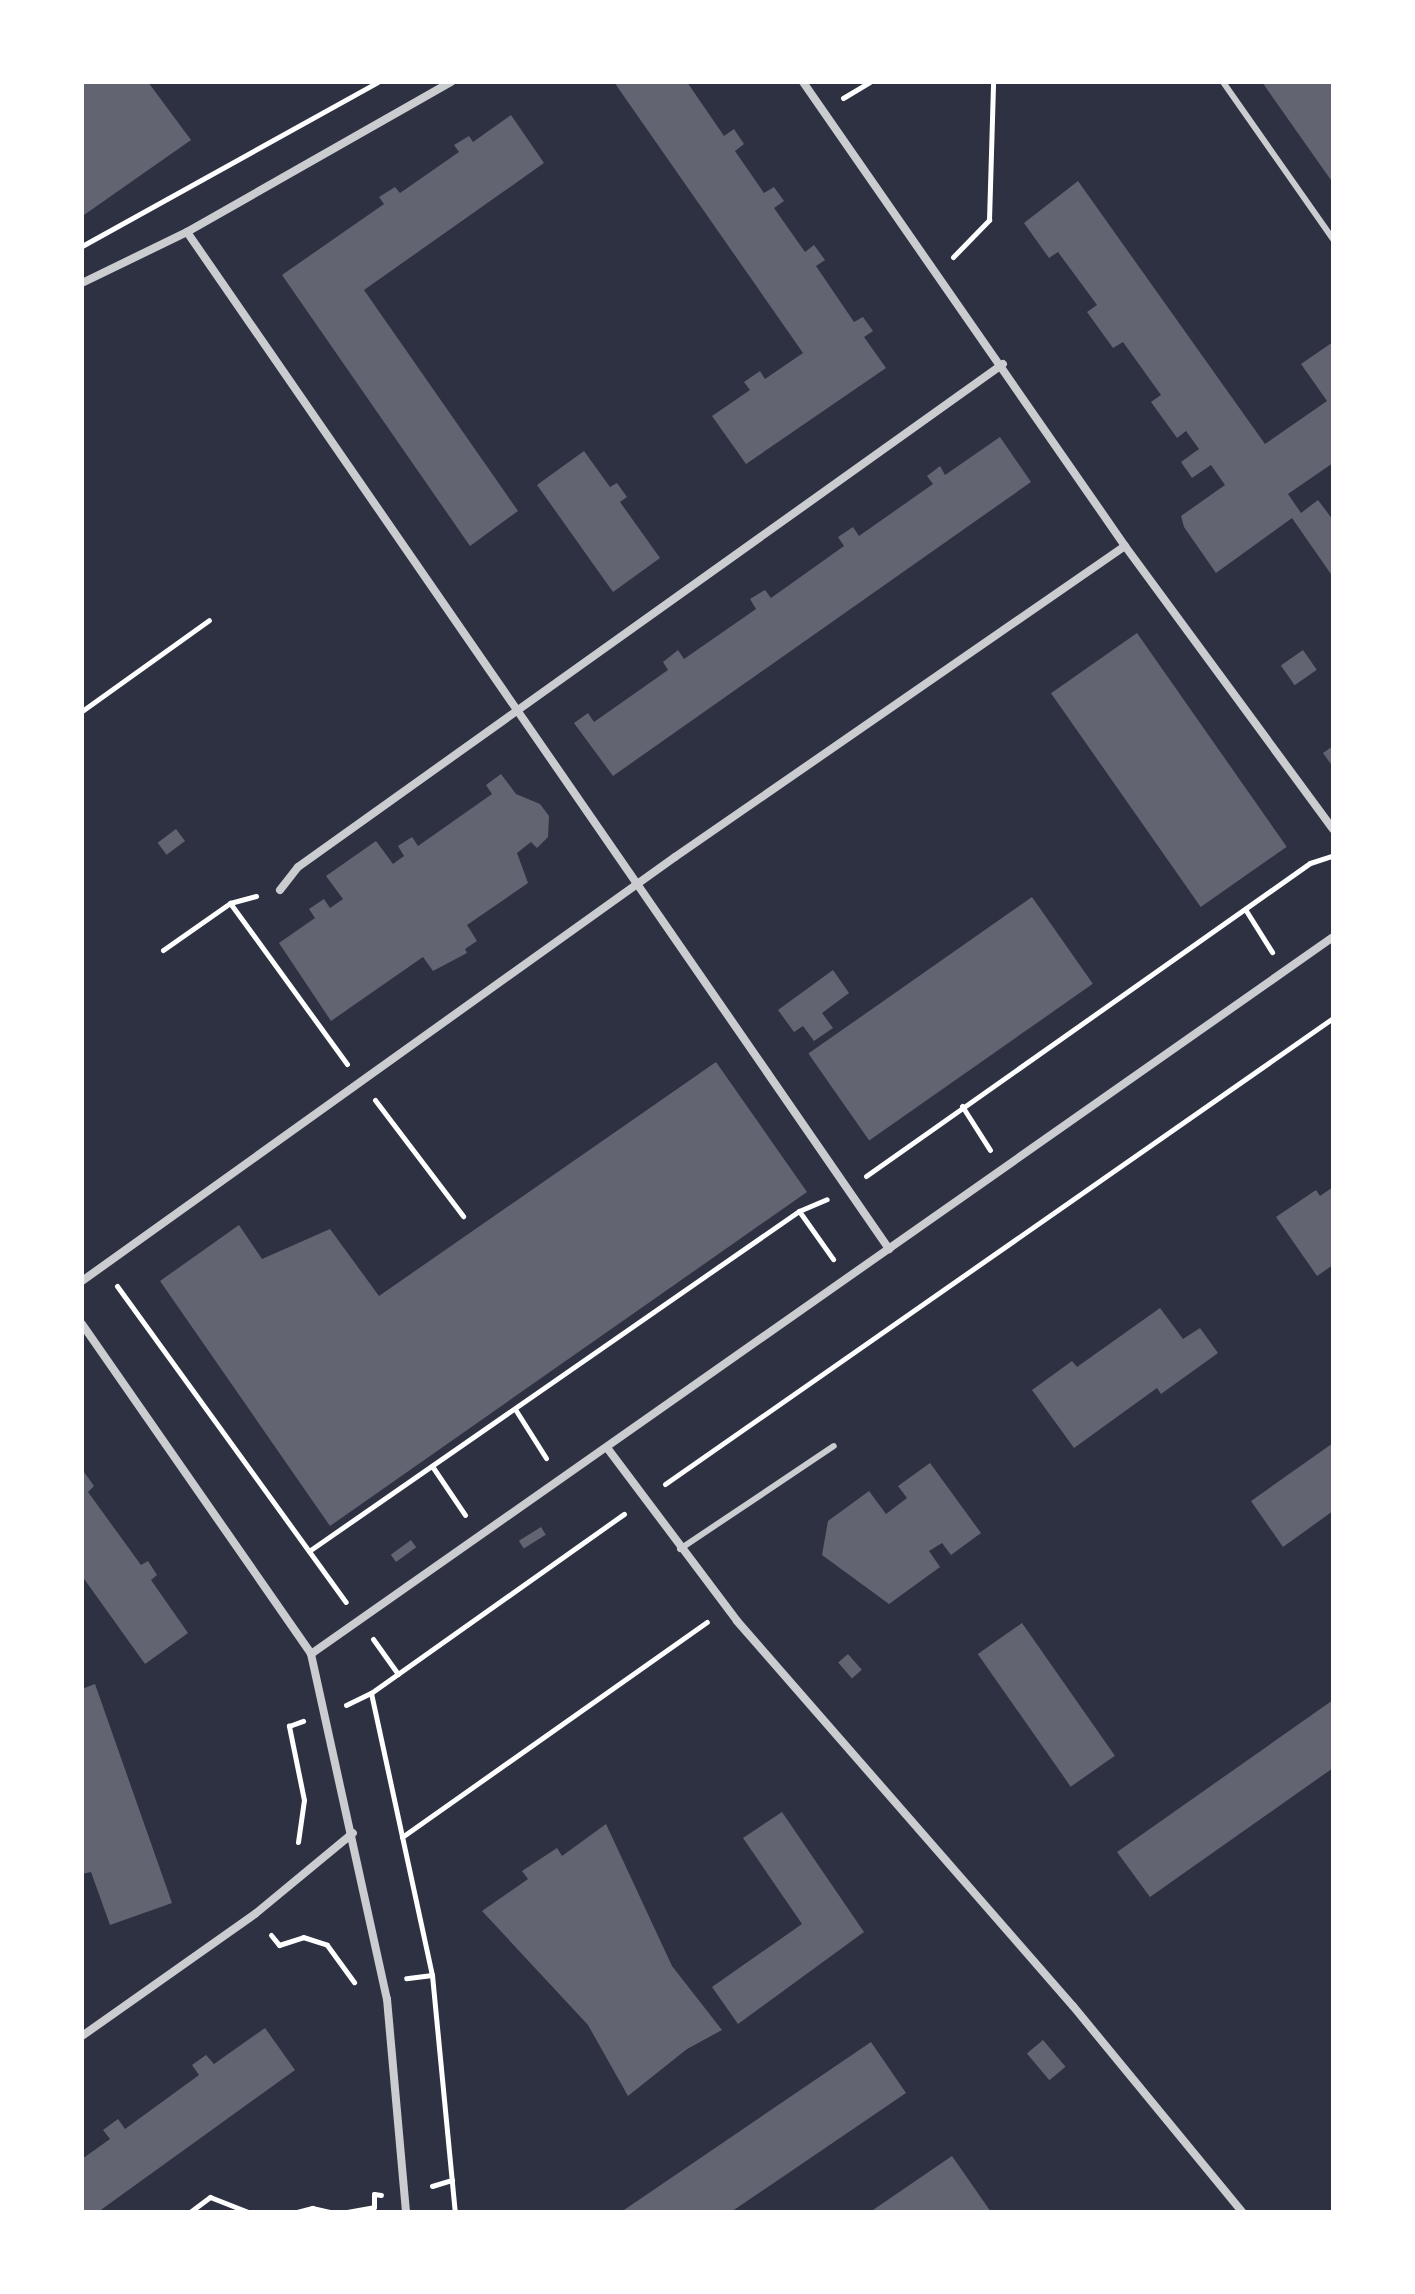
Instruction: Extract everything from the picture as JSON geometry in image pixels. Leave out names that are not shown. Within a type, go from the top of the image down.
[{"type":"street","points":[[82,283],[187,232],[451,82]]},
{"type":"street","points":[[803,82],[1003,364],[1125,546],[1333,829]]},
{"type":"street","points":[[187,232],[889,1249]]},
{"type":"street","points":[[280,890],[298,867],[1003,364]]},
{"type":"street","points":[[82,1281],[638,886],[1125,546]]},
{"type":"street","points":[[311,1654],[480,1539],[1333,937]]},
{"type":"street","points":[[82,1324],[311,1654],[328,1713],[387,1999],[406,2212]]},
{"type":"street","points":[[608,1449],[643,1500],[728,1608],[1073,2006],[1242,2212]]},
{"type":"street","points":[[82,2036],[255,1914],[353,1833]]},
{"type":"lane","points":[[1223,82],[1333,239]]},
{"type":"lane","points":[[680,1549],[834,1446]]},
{"type":"path","points":[[82,246],[378,82]]},
{"type":"path","points":[[938,272],[989,220],[993,82]]},
{"type":"path","points":[[82,711],[209,620]]},
{"type":"path","points":[[309,1551],[799,1211],[850,1190],[962,1106],[1310,863],[1333,856]]},
{"type":"path","points":[[163,950],[230,903],[280,890]]},
{"type":"path","points":[[1245,909],[1285,972]]},
{"type":"path","points":[[296,1848],[304,1800],[289,1726],[328,1713],[398,1674],[1333,1018]]},
{"type":"path","points":[[962,1106],[1003,1171]]},
{"type":"path","points":[[799,1211],[847,1279]]},
{"type":"path","points":[[102,1265],[398,1674]]},
{"type":"path","points":[[515,1409],[561,1481]]},
{"type":"path","points":[[432,1466],[480,1539]]},
{"type":"path","points":[[402,1837],[728,1608]]},
{"type":"path","points":[[432,1975],[455,2212]]},
{"type":"path","points":[[190,2212],[210,2197],[248,2212]]},
{"type":"path","points":[[297,2212],[312,2208],[330,2212]]},
{"type":"building","points":[[82,82],[148,82],[191,140],[84,215]]},
{"type":"building","points":[[614,82],[687,82],[724,136],[734,129],[744,144],[735,151],[764,193],[774,187],[784,201],[774,208],[805,252],[814,245],[825,260],[816,266],[854,322],[863,317],[873,331],[864,337],[886,368],[746,464],[712,416],[750,390],[744,382],[760,371],[765,379],[803,353]]},
{"type":"building","points":[[1262,82],[1333,82],[1333,183]]},
{"type":"building","points":[[511,115],[544,163],[364,290],[518,511],[470,546],[282,275],[384,204],[379,197],[395,187],[400,193],[459,152],[454,145],[469,136],[473,142]]},
{"type":"building","points":[[1078,181],[1265,444],[1327,401],[1301,364],[1333,342],[1333,463],[1288,494],[1301,513],[1318,500],[1333,520],[1333,577],[1292,518],[1216,573],[1184,527],[1181,516],[1225,485],[1211,465],[1192,478],[1181,462],[1199,449],[1186,431],[1177,438],[1151,402],[1161,395],[1123,342],[1113,348],[1087,312],[1097,305],[1058,252],[1049,258],[1024,223]]},
{"type":"building","points":[[1000,437],[1031,482],[613,776],[574,723],[588,713],[594,722],[668,670],[663,662],[678,650],[684,659],[756,609],[750,599],[765,590],[771,598],[844,546],[838,537],[853,527],[859,536],[933,484],[927,476],[940,466],[945,475]]},
{"type":"building","points":[[584,451],[610,487],[617,483],[627,497],[620,502],[660,558],[613,592],[537,485]]},
{"type":"building","points":[[1137,633],[1287,847],[1201,907],[1051,693]]},
{"type":"building","points":[[1303,650],[1317,670],[1295,685],[1281,665]]},
{"type":"building","points":[[1333,746],[1333,767],[1323,753]]},
{"type":"building","points":[[501,774],[516,794],[540,804],[549,816],[548,837],[537,848],[531,842],[517,853],[528,883],[467,925],[477,941],[465,949],[467,953],[433,971],[423,957],[331,1021],[279,943],[315,918],[309,909],[324,899],[330,908],[343,899],[326,876],[376,841],[393,864],[404,856],[398,846],[412,837],[418,846],[492,794],[486,785]]},
{"type":"building","points":[[176,829],[185,841],[167,855],[158,843]]},
{"type":"building","points":[[1032,897],[1093,984],[869,1140],[808,1054]]},
{"type":"building","points":[[833,970],[849,993],[822,1013],[833,1028],[814,1041],[803,1026],[794,1032],[778,1010]]},
{"type":"building","points":[[716,1062],[807,1192],[330,1526],[160,1281],[239,1225],[262,1259],[330,1229],[379,1296]]},
{"type":"building","points":[[1333,1187],[1333,1265],[1317,1276],[1276,1217],[1316,1190],[1320,1196]]},
{"type":"building","points":[[1160,1308],[1183,1339],[1200,1328],[1218,1353],[1161,1394],[1157,1388],[1074,1448],[1032,1390],[1072,1361],[1077,1367]]},
{"type":"building","points":[[1333,1443],[1333,1511],[1283,1547],[1251,1501]]},
{"type":"building","points":[[930,1463],[981,1533],[951,1555],[942,1543],[929,1551],[940,1567],[889,1604],[822,1555],[828,1521],[869,1491],[886,1514],[907,1498],[898,1486]]},
{"type":"building","points":[[84,1472],[94,1486],[88,1492],[141,1565],[148,1561],[157,1575],[151,1580],[188,1633],[145,1664],[82,1576]]},
{"type":"building","points":[[541,1527],[546,1535],[524,1548],[519,1541]]},
{"type":"building","points":[[411,1540],[416,1547],[396,1562],[391,1555]]},
{"type":"building","points":[[1022,1623],[1115,1756],[1071,1787],[978,1654]]},
{"type":"building","points":[[848,1654],[862,1670],[852,1678],[838,1663]]},
{"type":"building","points":[[95,1684],[172,1903],[110,1925],[91,1872],[82,1874],[82,1689]]},
{"type":"building","points":[[1333,1700],[1333,1768],[1150,1897],[1117,1852]]},
{"type":"building","points":[[782,1812],[864,1932],[738,2024],[712,1987],[802,1924],[743,1838]]},
{"type":"building","points":[[606,1824],[672,1966],[722,2030],[687,2049],[628,2096],[588,2025],[482,1911],[528,1879],[522,1871],[557,1848],[562,1856]]},
{"type":"building","points":[[265,2028],[295,2070],[98,2212],[82,2212],[82,2159],[110,2139],[103,2130],[118,2119],[125,2129],[199,2075],[192,2065],[206,2055],[214,2064]]},
{"type":"building","points":[[1043,2040],[1065,2067],[1049,2080],[1027,2053]]},
{"type":"building","points":[[871,2042],[906,2093],[731,2212],[621,2212]]},
{"type":"building","points":[[952,2156],[991,2212],[870,2212]]}]
